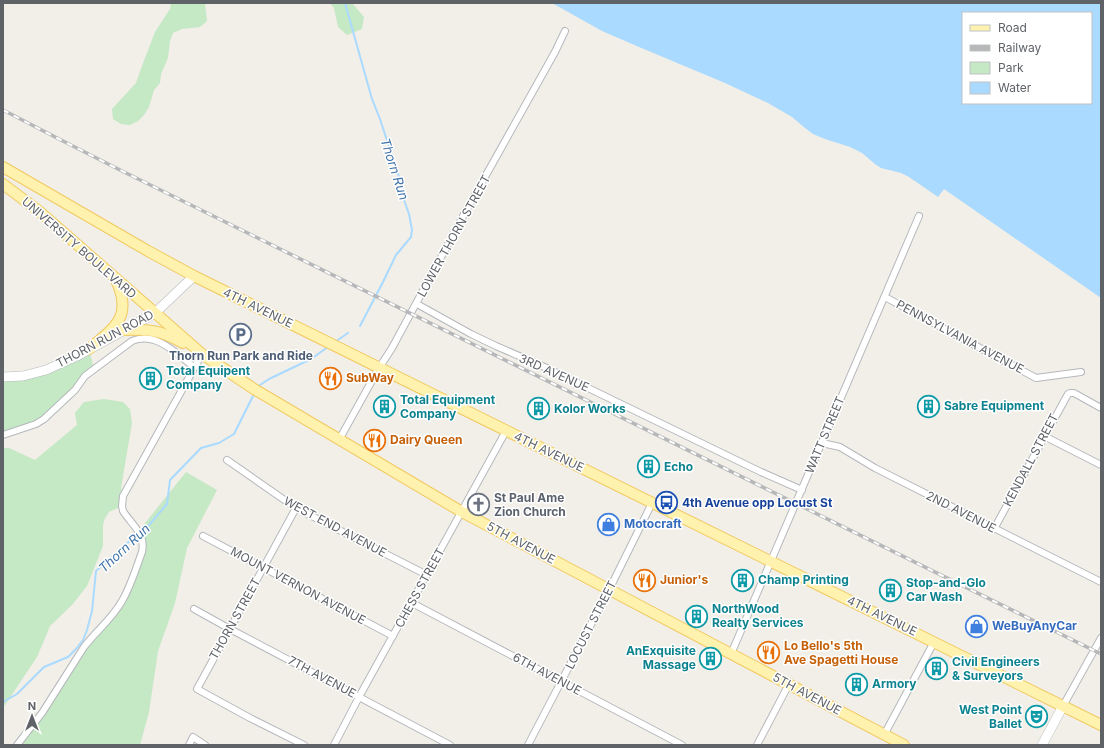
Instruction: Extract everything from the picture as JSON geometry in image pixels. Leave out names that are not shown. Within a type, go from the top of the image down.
[{"type":"main road","name":"4TH AVENUE","points":[[3,167],[148,252],[194,276],[1101,725]]},
{"type":"main road","name":"UNIVERSITY BOULEVARD","points":[[3,184],[40,212],[155,313]]},
{"type":"main road","points":[[89,349],[115,326],[121,315],[122,299],[120,288],[115,278]]},
{"type":"main road","name":"5TH AVENUE","points":[[155,313],[202,354],[254,389],[462,512],[904,745]]},
{"type":"main road","points":[[123,330],[157,331],[172,337],[202,354]]},
{"type":"street","name":"LOWER THORN STREET","points":[[339,440],[417,304],[555,52],[565,31]]},
{"type":"street","name":"WATT STREET","points":[[731,654],[919,216]]},
{"type":"street","name":"THORN RUN ROAD","points":[[3,377],[23,376],[46,370],[67,361],[155,313],[194,276]]},
{"type":"street","name":"PENNSYLVANIA AVENUE","points":[[885,297],[1036,378],[1081,372]]},
{"type":"street","name":"3RD AVENUE","points":[[417,304],[471,334],[555,372],[802,490]]},
{"type":"street","points":[[3,435],[36,424],[44,419],[75,390],[85,376],[132,341],[142,338],[152,339],[165,344],[194,367]]},
{"type":"street","points":[[17,745],[42,713],[87,643],[123,601],[143,546],[140,534],[123,510],[123,496],[202,354]]},
{"type":"street","name":"KENDALL STREET","points":[[994,529],[1067,395],[1070,393],[1074,394],[1101,408]]},
{"type":"street","name":"CHESS STREET","points":[[334,745],[506,431]]},
{"type":"street","points":[[1044,436],[1101,464]]},
{"type":"street","name":"2ND AVENUE","points":[[822,443],[840,447],[875,468],[1101,582]]},
{"type":"street","name":"WEST END AVENUE","points":[[227,460],[296,508],[427,576]]},
{"type":"street","name":"LOCUST STREET","points":[[528,745],[609,590],[652,503]]},
{"type":"street","name":"THORN STREET","points":[[296,508],[198,689],[250,718],[304,745]]},
{"type":"street","name":"MOUNT VERNON AVENUE","points":[[204,536],[394,636]]},
{"type":"street","name":"6TH AVENUE","points":[[412,603],[682,745]]},
{"type":"street","name":"7TH AVENUE","points":[[194,609],[450,745]]},
{"type":"street","points":[[1042,745],[1101,638]]},
{"type":"street","points":[[884,735],[934,642]]},
{"type":"street","points":[[757,745],[789,684]]},
{"type":"street","points":[[189,745],[193,737],[206,745]]},
{"type":"green space","points":[[171,3],[205,3],[207,21],[200,27],[182,29],[173,33],[170,41],[168,58],[161,74],[160,83],[154,90],[149,107],[138,121],[130,125],[121,124],[113,119],[112,109],[136,83],[155,32],[170,9]]},
{"type":"green space","points":[[330,3],[352,3],[364,17],[362,29],[347,35],[338,27],[334,8]]},
{"type":"green space","points":[[89,349],[94,369],[44,419],[3,435],[3,377],[23,376]]},
{"type":"green space","points":[[104,399],[123,402],[130,409],[132,423],[121,488],[123,496],[122,506],[109,512],[105,518],[103,525],[103,546],[87,586],[72,605],[50,626],[37,657],[3,708],[3,448],[9,448],[35,460],[77,425],[75,413],[84,402]]},
{"type":"green space","points":[[186,472],[217,490],[187,548],[175,603],[158,651],[149,712],[140,745],[17,745],[84,647],[117,610],[142,552],[138,532]]},
{"type":"water","points":[[552,3],[1101,3],[1101,298],[944,189],[938,197],[909,177],[901,173],[881,168],[862,153],[850,147],[813,134],[792,117],[768,103],[725,83],[602,31]]},
{"type":"waterway","name":"Thorn Run","points":[[345,3],[372,99],[401,183],[412,230],[411,237],[396,255],[360,326]]},
{"type":"waterway","name":"Thorn Run","points":[[335,342],[348,333]]},
{"type":"waterway","name":"Thorn Run","points":[[260,385],[269,379],[311,359],[328,347]]},
{"type":"waterway","name":"Thorn Run","points":[[3,702],[17,694],[44,667],[68,657],[76,649],[83,640],[92,611],[96,571],[131,540],[144,531],[167,504],[170,480],[201,448],[219,443],[234,434],[253,396]]},
{"type":"railway","points":[[3,110],[124,172],[1101,654]]},
{"type":"place","name":"Thorn Run Park and Ride","points":[[241,335]]},
{"type":"place","name":"Total Equipent Company","points":[[150,378]]},
{"type":"place","name":"SubWay","points":[[330,378]]},
{"type":"place","name":"Sabre Equipment","points":[[929,406]]},
{"type":"place","name":"Total Equipment Company","points":[[384,407]]},
{"type":"place","name":"Kolor Works","points":[[539,409]]},
{"type":"place","name":"Dairy Queen","points":[[375,440]]},
{"type":"place","name":"Echo","points":[[649,467]]},
{"type":"place","name":"4th Avenue opp Locust St","points":[[666,503]]},
{"type":"place","name":"St Paul Ame Zion Church","points":[[479,505]]},
{"type":"place","name":"Motocraft","points":[[608,524]]},
{"type":"place","name":"Junior's","points":[[645,580]]},
{"type":"place","name":"Champ Printing","points":[[742,580]]},
{"type":"place","name":"Stop-and-Glo Car Wash","points":[[891,590]]},
{"type":"place","name":"NorthWood Realty Services","points":[[697,616]]},
{"type":"place","name":"WeBuyAnyCar","points":[[977,626]]},
{"type":"place","name":"Lo Bello's 5th Ave Spagetti House","points":[[769,653]]},
{"type":"place","name":"AnExquisite Massage","points":[[711,658]]},
{"type":"place","name":"Civil Engineers & Surveyors","points":[[936,669]]},
{"type":"place","name":"Armory","points":[[856,684]]},
{"type":"place","name":"West Point Ballet","points":[[1037,717]]}]
